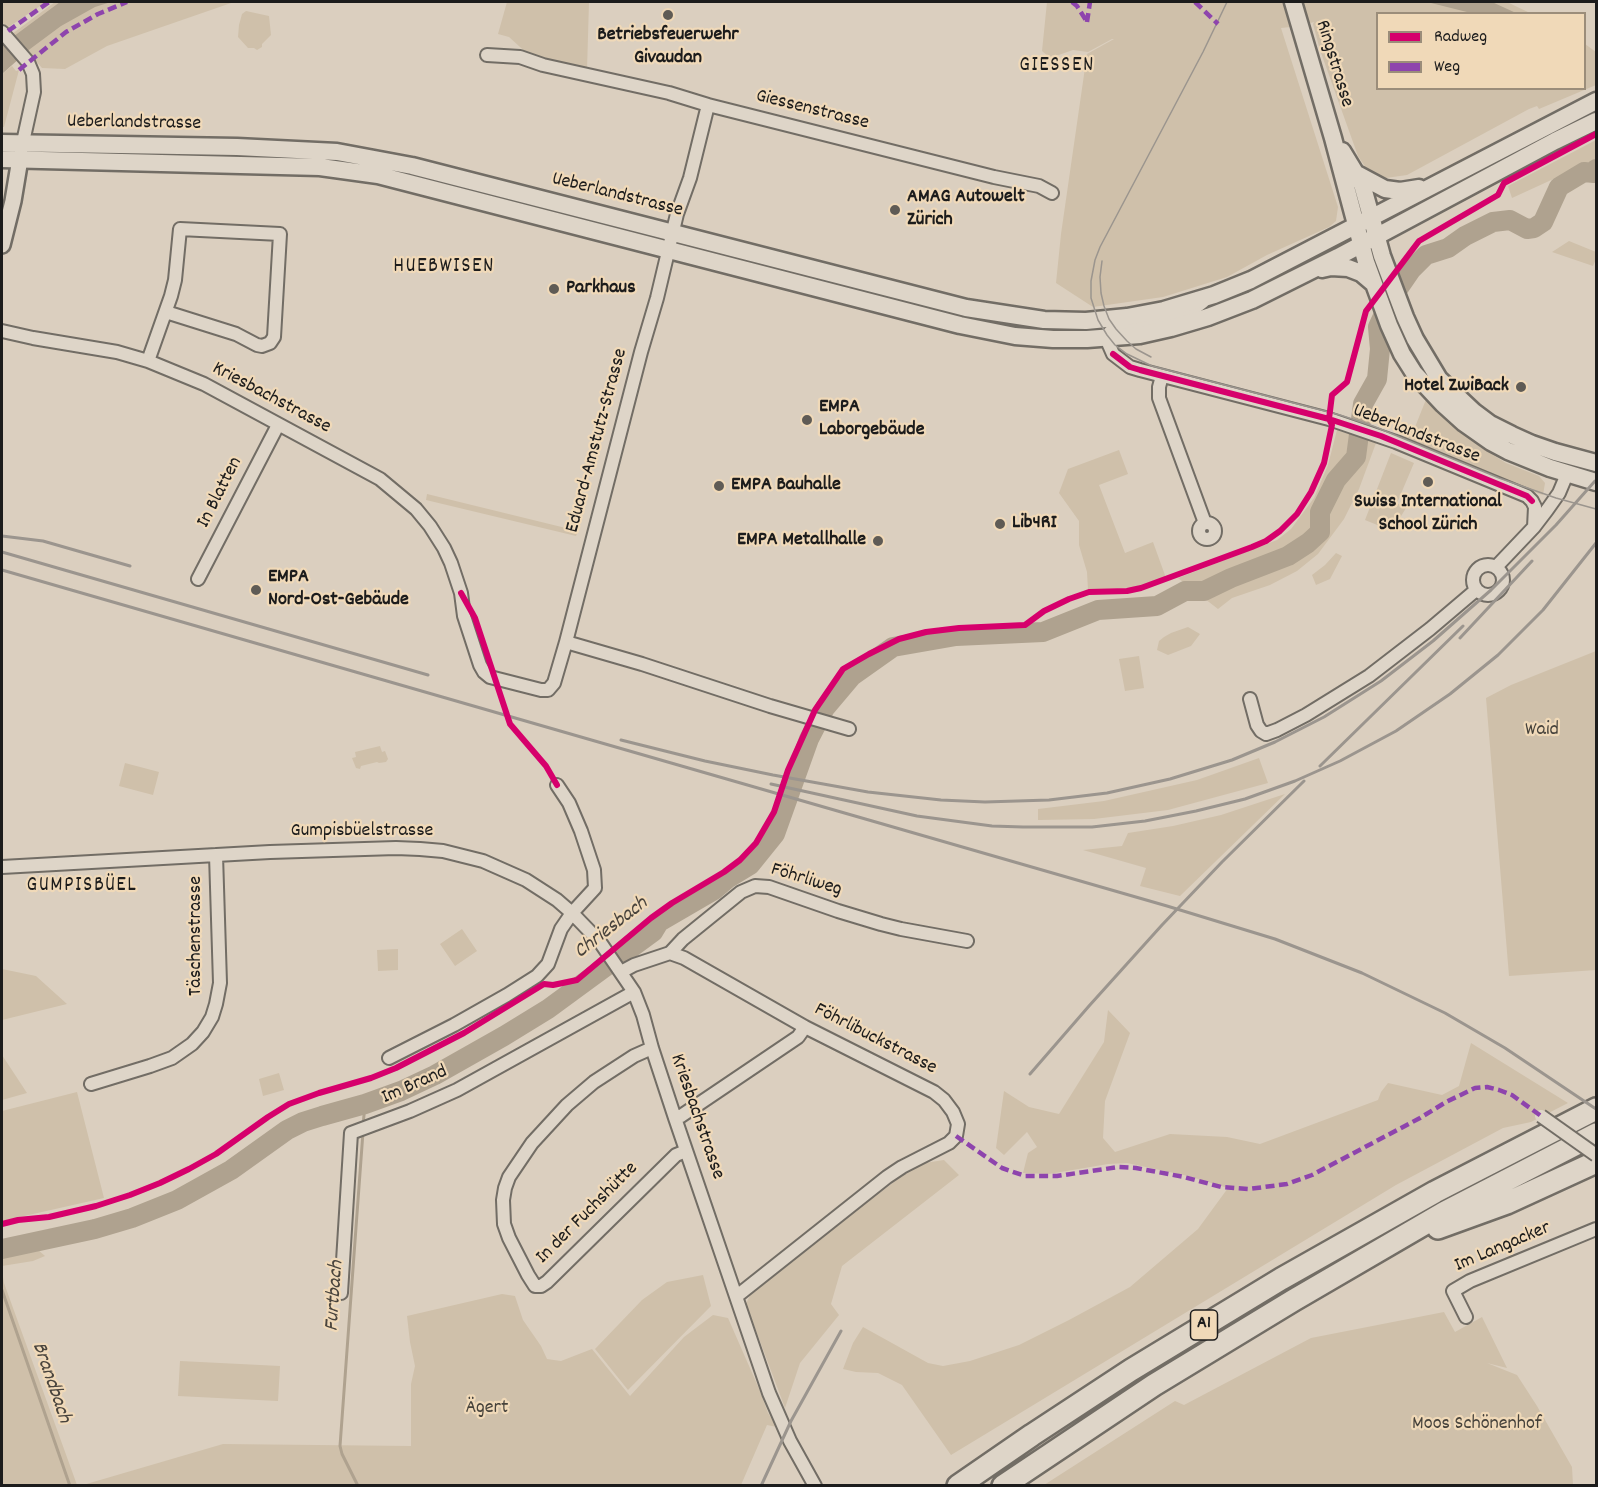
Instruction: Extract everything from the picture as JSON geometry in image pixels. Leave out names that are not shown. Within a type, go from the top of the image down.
[{"type":"highway","name":"A1","points":[[958,1485],[1121,1377],[1281,1279],[1435,1192],[1596,1109]]},
{"type":"highway","name":"A1","points":[[1003,1485],[1194,1360],[1294,1300],[1445,1212],[1596,1134]]},
{"type":"highway","points":[[1390,1245],[1507,1203],[1596,1162]]},
{"type":"main road","name":"Ringstrasse","points":[[1293,2],[1334,138],[1371,280],[1395,340],[1414,373],[1464,423],[1491,442],[1567,474],[1596,482]]},
{"type":"main road","name":"Ueberlandstrasse","points":[[2,159],[21,151],[237,147],[337,152],[412,166],[966,308],[1044,320],[1098,320],[1164,310],[1214,295],[1275,269],[1596,100]]},
{"type":"main road","name":"Ueberlandstrasse","points":[[2,143],[21,151],[320,167],[378,175],[971,327],[1015,336],[1106,338],[1140,335],[1171,328],[1252,300],[1596,121]]},
{"type":"main road","name":"Ringstrasse","points":[[1334,138],[1362,184],[1384,262],[1405,317],[1415,339],[1439,379],[1490,424],[1555,452],[1596,463]]},
{"type":"main road","points":[[1357,174],[1376,185],[1392,190],[1434,184]]},
{"type":"main road","points":[[1312,270],[1342,267],[1355,270],[1371,280]]},
{"type":"main road","points":[[1567,474],[1573,457]]},
{"type":"street","points":[[2,245],[13,201],[34,86],[33,74],[26,60],[3,34]]},
{"type":"street","name":"Giessenstrasse","points":[[487,54],[520,57],[543,65],[669,93],[708,105],[994,177],[1039,186],[1052,193]]},
{"type":"street","points":[[669,250],[708,105]]},
{"type":"street","points":[[148,361],[175,280],[180,229],[280,234],[274,337],[270,343],[257,345],[228,332],[166,312]]},
{"type":"street","name":"Eduard-Amstutz-Strasse","points":[[461,593],[464,616],[480,665],[490,677],[548,690],[555,683],[669,250]]},
{"type":"street","name":"Ueberlandstrasse","points":[[1214,295],[1191,311],[1124,326],[1110,332],[1106,338],[1113,354],[1130,367],[1339,422],[1372,433],[1527,496],[1535,507],[1534,527]]},
{"type":"street","name":"Kriesbachstrasse","points":[[2,331],[30,338],[117,352],[148,361],[204,384],[380,479],[411,504],[430,526],[451,563],[461,593]]},
{"type":"street","points":[[1162,376],[1159,398],[1205,523]]},
{"type":"street","name":"In Blatten","points":[[198,579],[278,425]]},
{"type":"street","points":[[1496,567],[1534,527],[1556,498],[1567,474]]},
{"type":"street","points":[[1487,565],[1496,567],[1503,579],[1498,592],[1489,596],[1476,590],[1473,581],[1476,571],[1487,565]]},
{"type":"street","points":[[1250,699],[1261,732],[1266,734],[1277,730],[1369,676],[1476,590]]},
{"type":"street","points":[[566,642],[849,729]]},
{"type":"street","points":[[388,1058],[507,995],[537,976],[548,964],[561,929],[595,888],[594,870],[573,811],[557,785]]},
{"type":"street","name":"Gumpisbüelstrasse","points":[[2,867],[396,848],[442,851],[483,861],[526,880],[557,900],[572,913]]},
{"type":"street","name":"Täschenstrasse","points":[[91,1084],[172,1058],[192,1044],[212,1017],[220,983],[216,855]]},
{"type":"street","name":"Föhrliweg","points":[[620,970],[669,953],[741,892],[755,886],[769,887],[861,919],[967,941]]},
{"type":"street","name":"Kriesbachstrasse","points":[[572,913],[602,945],[634,992],[769,1393],[811,1484]]},
{"type":"street","name":"Föhrlibuckstrasse","points":[[669,953],[684,958],[806,1027],[934,1092],[944,1100],[958,1124],[956,1136],[950,1143],[902,1167],[737,1296]]},
{"type":"street","name":"Im Brand","points":[[341,1293],[351,1133],[458,1090],[634,992]]},
{"type":"street","points":[[675,1118],[798,1037],[806,1027]]},
{"type":"street","name":"In der Fuchshütte","points":[[652,1048],[634,1056],[580,1093],[532,1143],[509,1177],[503,1200],[504,1224],[528,1275],[536,1286],[547,1282],[676,1155],[686,1151]]},
{"type":"street","points":[[1541,1116],[1596,1155]]},
{"type":"street","name":"Im Langacker","points":[[1466,1317],[1453,1291],[1470,1281],[1596,1229]]},
{"type":"green space","points":[[2,2],[46,2],[7,28],[2,22]]},
{"type":"green space","points":[[55,2],[234,2],[107,46],[65,69],[42,68],[12,34]]},
{"type":"green space","points":[[507,2],[589,2],[587,70],[531,57],[509,37],[498,34]]},
{"type":"green space","points":[[1047,2],[1507,2],[1528,12],[1376,12],[1376,90],[1584,90],[1539,109],[1537,106],[1529,109],[1407,175],[1386,178],[1366,168],[1358,156],[1320,50],[1314,22],[1281,28],[1338,207],[1336,221],[1329,227],[1267,255],[1227,277],[1163,297],[1093,307],[1056,283],[1087,54],[1114,39],[1088,52],[1073,50],[1050,58],[1042,51]]},
{"type":"green space","points":[[246,11],[269,16],[271,35],[257,50],[248,48],[238,37],[242,14]]},
{"type":"green space","points":[[1586,45],[1596,52],[1596,85],[1586,89]]},
{"type":"green space","points":[[12,66],[16,71],[19,70],[4,127],[2,127],[2,74]]},
{"type":"green space","points":[[1596,140],[1596,169],[1584,165],[1512,198],[1508,186]]},
{"type":"green space","points":[[1569,241],[1596,252],[1593,266],[1552,252]]},
{"type":"green space","points":[[1427,397],[1480,447],[1506,463],[1539,476],[1545,483],[1543,495],[1503,483],[1403,440],[1407,424],[1415,427]]},
{"type":"green space","points":[[1337,430],[1376,443],[1359,489],[1344,519],[1318,554],[1297,571],[1270,585],[1232,598],[1218,609],[1178,578],[1277,540],[1291,529],[1314,498],[1328,465]]},
{"type":"green space","points":[[1119,450],[1128,474],[1099,485],[1125,553],[1153,542],[1166,578],[1138,587],[1088,590],[1087,572],[1079,545],[1079,521],[1059,493],[1068,469]]},
{"type":"green space","points":[[1391,453],[1414,463],[1397,503],[1406,508],[1392,531],[1365,520]]},
{"type":"green space","points":[[427,494],[578,531],[576,536],[426,500]]},
{"type":"green space","points":[[1336,553],[1342,556],[1330,579],[1316,585],[1312,575]]},
{"type":"green space","points":[[1188,627],[1200,634],[1191,646],[1168,655],[1157,650],[1159,641],[1164,637]]},
{"type":"green space","name":"Waid","points":[[1596,651],[1596,970],[1509,976],[1486,698],[1511,685]]},
{"type":"green space","points":[[1139,656],[1144,688],[1125,691],[1119,659]]},
{"type":"green space","points":[[380,746],[388,759],[386,762],[356,768],[352,758],[356,757],[355,752]]},
{"type":"green space","points":[[1259,758],[1268,783],[1168,810],[1094,819],[1038,820],[1038,809],[1104,801],[1197,780]]},
{"type":"green space","points":[[125,763],[159,772],[153,795],[119,786]]},
{"type":"green space","points":[[1285,794],[1180,896],[1140,886],[1146,868],[1083,850],[1122,846],[1128,833],[1221,815]]},
{"type":"green space","points":[[462,929],[477,951],[455,966],[440,944]]},
{"type":"green space","points":[[398,949],[398,970],[378,971],[377,950]]},
{"type":"green space","points":[[2,969],[36,976],[67,1004],[2,1020]]},
{"type":"green space","points":[[1108,1010],[1130,1033],[1105,1101],[1103,1138],[1115,1152],[1170,1134],[1227,1137],[1260,1144],[1378,1100],[1388,1083],[1442,1095],[1459,1086],[1471,1043],[1568,1103],[1531,1122],[1503,1128],[1396,1185],[951,1455],[902,1385],[878,1373],[843,1369],[853,1343],[863,1327],[928,1363],[943,1366],[970,1361],[1019,1345],[1130,1287],[1198,1229],[1228,1188],[1188,1176],[1127,1163],[1049,1174],[1023,1173],[1028,1153],[1037,1147],[1027,1132],[1004,1155],[996,1148],[1004,1091],[1029,1107],[1059,1114],[1104,1042]]},
{"type":"green space","points":[[2,1055],[27,1093],[2,1100]]},
{"type":"green space","points":[[279,1073],[284,1090],[263,1096],[259,1079]]},
{"type":"green space","points":[[77,1092],[104,1198],[2,1221],[2,1111]]},
{"type":"green space","points":[[944,1160],[959,1175],[842,1266],[831,1304],[839,1315],[800,1363],[785,1408],[746,1304],[751,1293],[918,1164]]},
{"type":"green space","points":[[37,1249],[45,1256],[33,1261],[2,1266],[2,1255]]},
{"type":"green space","points":[[2,1271],[4,1283],[77,1485],[2,1485]]},
{"type":"green space","points":[[703,1275],[711,1306],[628,1390],[595,1349],[642,1300],[667,1282]]},
{"type":"green space","name":"Ägert","points":[[502,1294],[515,1296],[523,1320],[547,1359],[561,1361],[592,1349],[630,1396],[684,1337],[713,1315],[728,1318],[768,1413],[777,1427],[767,1425],[741,1485],[83,1485],[223,1444],[411,1446],[411,1384],[415,1366],[407,1316]]},
{"type":"green space","name":"Moos Schönenhof","points":[[1444,1312],[1455,1332],[1482,1317],[1507,1368],[1487,1363],[1517,1375],[1572,1467],[1573,1485],[1044,1485],[1175,1401],[1184,1405],[1311,1338]]},
{"type":"green space","points":[[180,1361],[280,1366],[278,1401],[178,1396]]},
{"type":"shaded area","points":[[60,2],[111,2],[95,7],[61,26],[2,74],[2,45]]},
{"type":"shaded area","points":[[1427,2],[1492,2],[1514,12],[1467,12]]},
{"type":"waterway","name":"Chriesbach","points":[[2,1249],[95,1229],[132,1218],[177,1200],[231,1170],[287,1130],[303,1122],[401,1091],[435,1075],[548,1009],[653,932],[659,922],[714,890],[750,865],[775,834],[809,739],[825,708],[852,676],[893,647],[956,636],[1043,632],[1098,610],[1157,606],[1185,591],[1204,591],[1288,556],[1308,543],[1320,532],[1320,512],[1336,480],[1356,457],[1363,404],[1377,379],[1380,349],[1378,327],[1391,299],[1411,270],[1426,255],[1448,248],[1465,236],[1493,222],[1510,220],[1527,229],[1534,228],[1543,222],[1559,187],[1584,172],[1594,173],[1596,169]]},
{"type":"waterway","name":"Furtbach","points":[[363,1126],[365,1104]]},
{"type":"waterway","name":"Furtbach","points":[[358,1486],[340,1446],[363,1132]]},
{"type":"waterway","name":"Brandbach","points":[[2,1290],[70,1486]]},
{"type":"tram line","points":[[1227,2],[1095,260],[1091,298],[1098,320],[1107,335],[1127,354],[1152,366],[1340,415],[1373,426],[1499,478],[1596,509]]},
{"type":"tram line","points":[[1102,261],[1101,293],[1109,319],[1127,341],[1151,357]]},
{"type":"railway","points":[[621,740],[773,775],[868,792],[941,800],[985,802],[1049,800],[1107,793],[1170,779],[1232,760],[1275,742],[1324,717],[1381,681],[1433,641],[1491,590],[1556,525],[1595,481]]},
{"type":"railway","points":[[2,536],[43,541],[130,566]]},
{"type":"railway","points":[[771,784],[917,816],[992,826],[1023,827],[1092,827],[1145,821],[1245,799],[1295,781],[1340,761],[1396,731],[1450,694],[1498,655],[1543,610],[1596,543]]},
{"type":"railway","points":[[2,552],[428,675]]},
{"type":"railway","points":[[1460,638],[1532,561]]},
{"type":"railway","points":[[2,570],[1275,939],[1362,973],[1445,1013],[1505,1048],[1596,1109]]},
{"type":"railway","points":[[1320,766],[1463,626]]},
{"type":"railway","points":[[1030,1074],[1162,925],[1304,781]]},
{"type":"railway","points":[[761,1486],[791,1421],[841,1331]]},
{"type":"marked path","points":[[8,31],[49,2]]},
{"type":"marked path","points":[[19,70],[66,32],[98,14],[127,2]]},
{"type":"marked path","points":[[1072,2],[1087,22]]},
{"type":"marked path","points":[[1087,22],[1090,2]]},
{"type":"marked path","points":[[1195,2],[1218,24]]},
{"type":"marked path","points":[[956,1136],[1002,1168],[1025,1176],[1057,1176],[1119,1167],[1184,1177],[1221,1187],[1249,1189],[1287,1184],[1312,1175],[1475,1088],[1487,1087],[1512,1095],[1541,1116]]},
{"type":"cycle path","points":[[2,1224],[49,1217],[96,1206],[160,1183],[216,1154],[289,1104],[396,1068],[464,1033],[544,984],[553,985],[577,980],[651,918],[724,872],[740,860],[756,843],[774,812],[788,770],[815,710],[843,669],[869,654],[899,639],[926,632],[1025,625],[1044,611],[1089,592],[1127,591],[1141,588],[1266,541],[1297,514],[1311,492],[1324,463],[1332,425],[1329,419],[1332,395],[1347,382],[1366,311],[1419,241],[1498,195],[1504,183],[1596,134]]},
{"type":"cycle path","points":[[1113,354],[1130,367],[1329,419],[1381,436],[1527,496],[1532,501]]},
{"type":"cycle path","points":[[461,593],[475,618],[510,724],[546,766],[557,785]]},
{"type":"place","name":"Betriebsfeuerwehr Givaudan","points":[[668,15]]},
{"type":"place","name":"AMAG Autowelt Zürich","points":[[895,210]]},
{"type":"place","name":"Parkhaus","points":[[554,289]]},
{"type":"place","name":"Hotel ZwiBack","points":[[1521,387]]},
{"type":"place","name":"EMPA Laborgebäude","points":[[807,420]]},
{"type":"place","name":"Swiss International School Zürich","points":[[1428,482]]},
{"type":"place","name":"EMPA Bauhalle","points":[[719,486]]},
{"type":"place","name":"Lib4RI","points":[[1000,524]]},
{"type":"place","name":"EMPA Metallhalle","points":[[878,541]]},
{"type":"place","name":"EMPA Nord-Ost-Gebäude","points":[[256,590]]},
{"type":"district","name":"GIESSEN","points":[[1057,67]]},
{"type":"district","name":"HUEBWISEN","points":[[444,268]]},
{"type":"district","name":"GUMPISBÜEL","points":[[82,887]]}]
